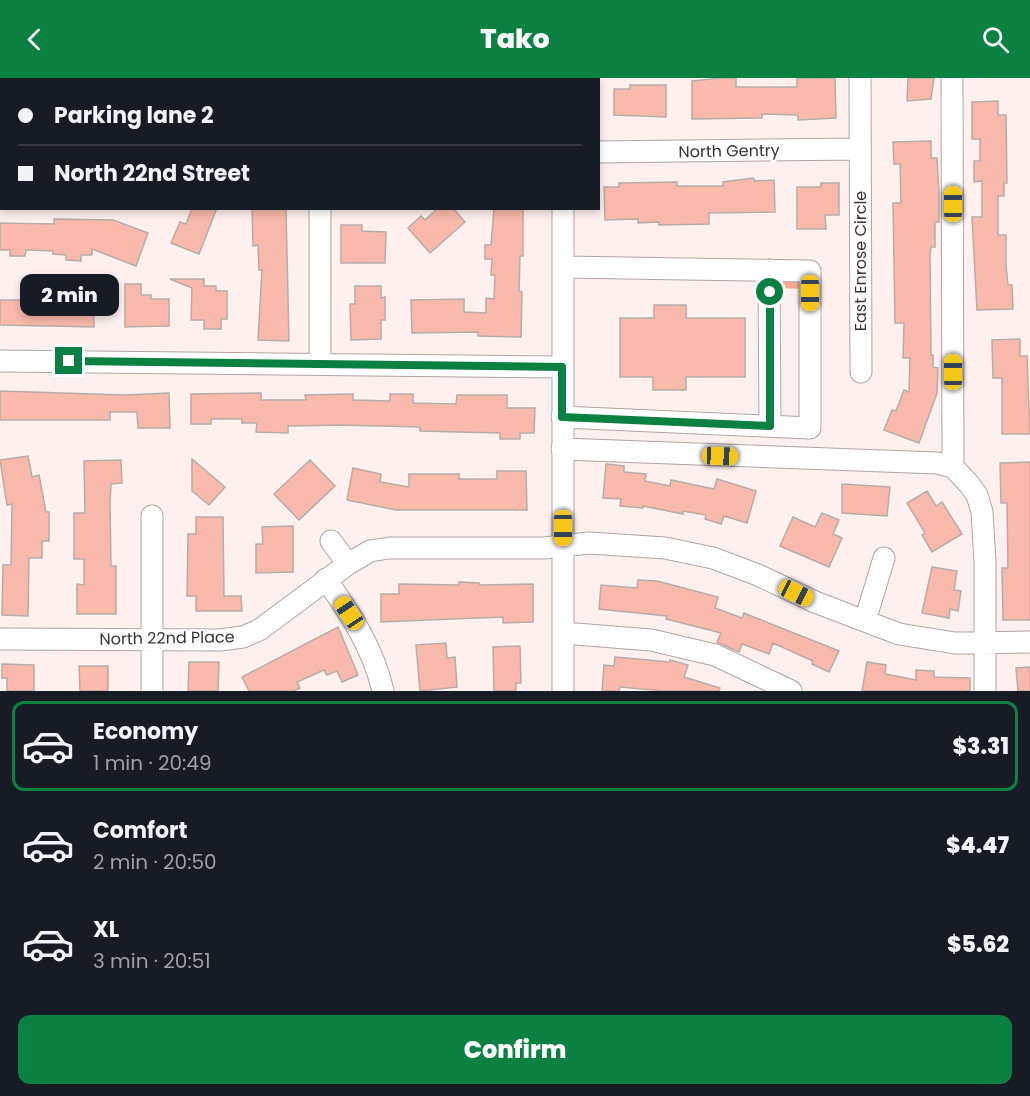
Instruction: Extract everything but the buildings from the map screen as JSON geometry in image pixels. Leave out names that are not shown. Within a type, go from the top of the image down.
[{"type":"street","name":"East Enrose Circle","points":[[860,78],[861,372]]},
{"type":"street","points":[[952,78],[953,467]]},
{"type":"street","name":"North Gentry","points":[[600,152],[860,149]]},
{"type":"street","points":[[320,210],[320,363]]},
{"type":"street","points":[[563,210],[563,691]]},
{"type":"street","points":[[562,417],[810,428],[810,270],[563,267]]},
{"type":"street","points":[[769,270],[770,426]]},
{"type":"street","points":[[0,361],[562,367]]},
{"type":"street","points":[[562,449],[937,463],[953,467],[977,495],[982,512],[985,691]]},
{"type":"street","points":[[152,516],[152,691]]},
{"type":"street","points":[[331,541],[348,564]]},
{"type":"street","name":"North 22nd Place","points":[[0,639],[220,640],[243,637],[259,630],[326,579],[370,551],[389,548],[632,544],[713,558],[899,634],[955,643],[1030,642]]},
{"type":"street","points":[[865,621],[884,558]]},
{"type":"street","points":[[326,579],[360,629],[374,658],[383,691]]},
{"type":"street","points":[[563,633],[651,640],[715,655],[791,691]]},
{"type":"shaded area","points":[[777,280],[805,281],[805,289],[777,288]]},
{"type":"route","points":[[69,361],[562,367],[562,417],[607,417],[770,426],[770,292]]}]
